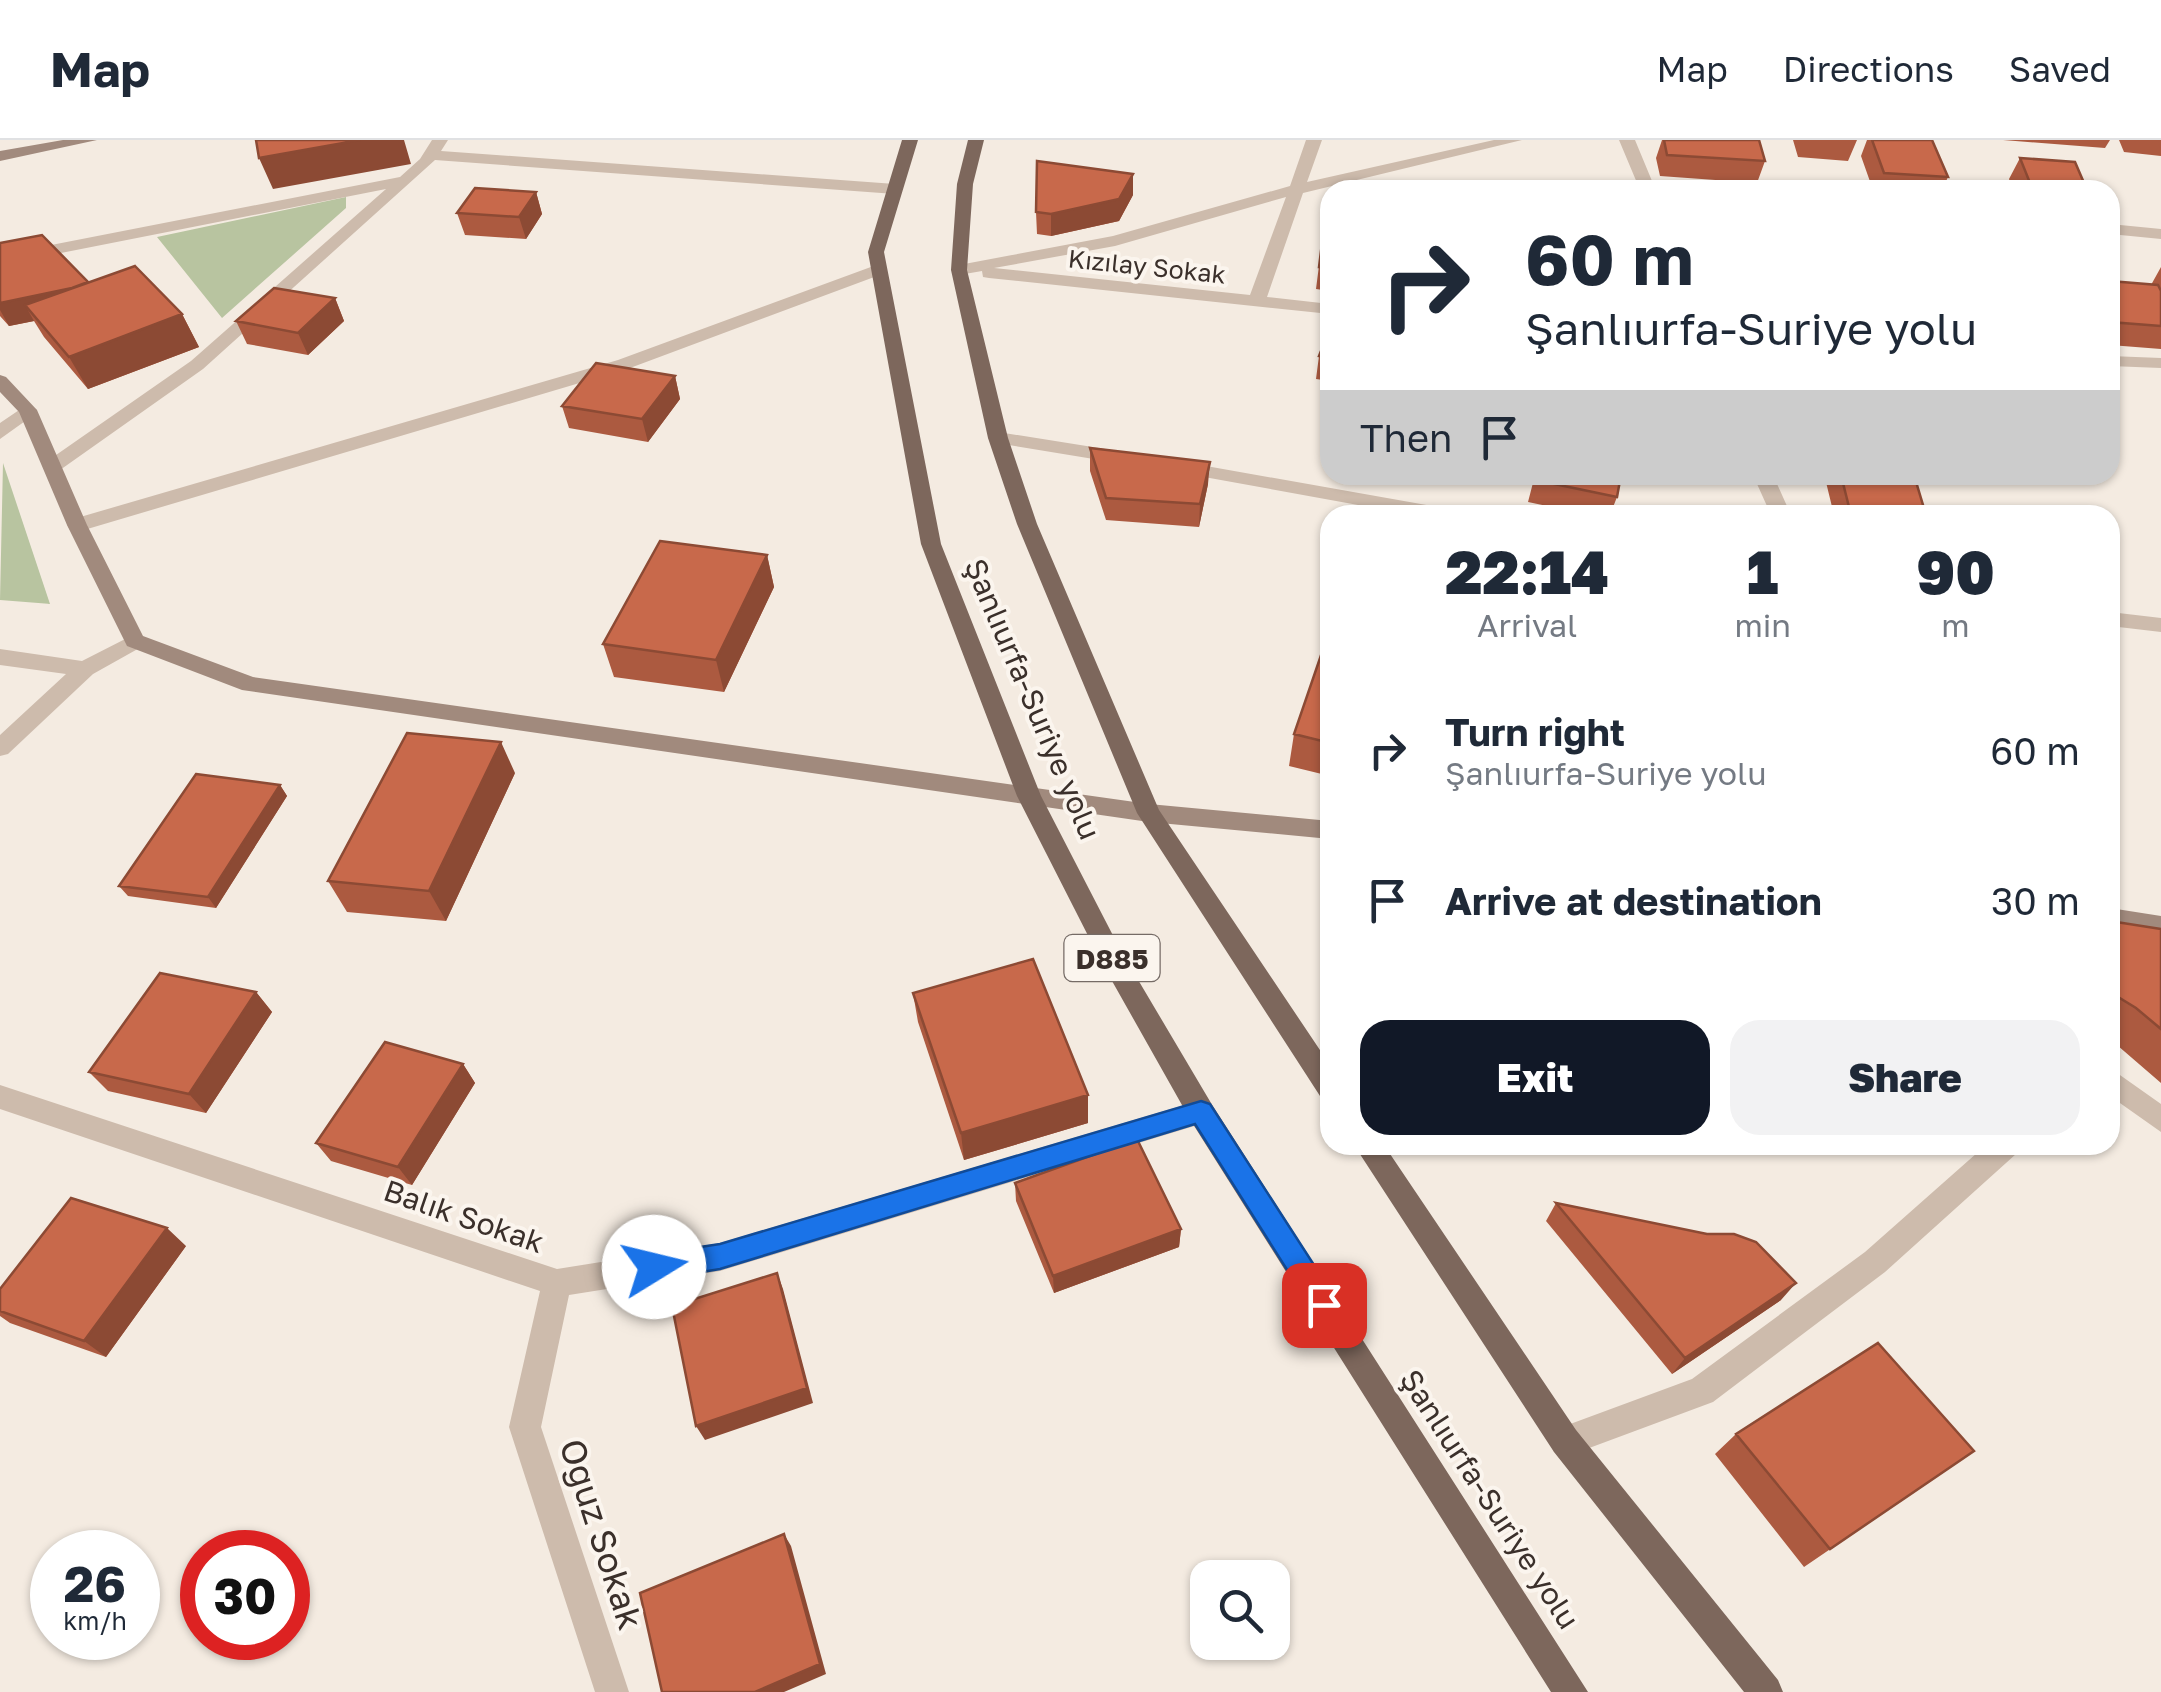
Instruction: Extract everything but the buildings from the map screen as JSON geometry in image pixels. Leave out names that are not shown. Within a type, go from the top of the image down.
[{"type":"main road","name":"Şanlıurfa-Suriye yolu","points":[[910,140],[876,252],[879,269],[932,544],[1029,796],[1112,958],[1201,1112],[1571,1692]]},
{"type":"main road","name":"Şanlıurfa-Suriye yolu","points":[[976,140],[965,184],[959,270],[998,438],[1028,524],[1149,813],[1320,1073]]},
{"type":"main road","points":[[1375,1155],[1565,1441],[1766,1692]]},
{"type":"street","points":[[0,156],[88,140]]},
{"type":"street","points":[[1256,303],[1314,140]]},
{"type":"street","points":[[1338,180],[1514,140]]},
{"type":"street","points":[[1627,140],[1644,180]]},
{"type":"street","points":[[52,466],[197,365],[436,148],[895,190]]},
{"type":"street","points":[[0,260],[404,181]]},
{"type":"street","points":[[959,270],[1115,241],[1320,184]]},
{"type":"street","points":[[2120,231],[2161,234]]},
{"type":"street","points":[[77,525],[624,364],[879,269]]},
{"type":"street","name":"Kızılay Sokak","points":[[959,270],[1320,309]]},
{"type":"street","points":[[2120,362],[2161,364]]},
{"type":"street","points":[[3,386],[28,410],[77,525],[135,640],[250,684],[1149,813],[1320,829]]},
{"type":"street","points":[[0,433],[28,410]]},
{"type":"street","points":[[998,438],[1397,505]]},
{"type":"street","points":[[2120,621],[2161,625]]},
{"type":"street","points":[[0,748],[85,669],[135,640]]},
{"type":"street","points":[[0,657],[85,669]]},
{"type":"street","points":[[2120,920],[2161,926]]},
{"type":"street","points":[[2120,1088],[2161,1120]]},
{"type":"street","name":"Balık Sokak","points":[[0,1097],[556,1282],[720,1256],[1201,1112]]},
{"type":"street","points":[[1565,1441],[1702,1391],[1875,1262],[1995,1155]]},
{"type":"street","name":"Oğuz Sokak","points":[[556,1282],[525,1428],[612,1692]]},
{"type":"green space","points":[[346,197],[346,208],[222,318],[157,237]]},
{"type":"green space","points":[[3,463],[50,604],[0,600]]},
{"type":"route","points":[[654,1267],[720,1256],[1201,1112],[1324,1305]]}]
